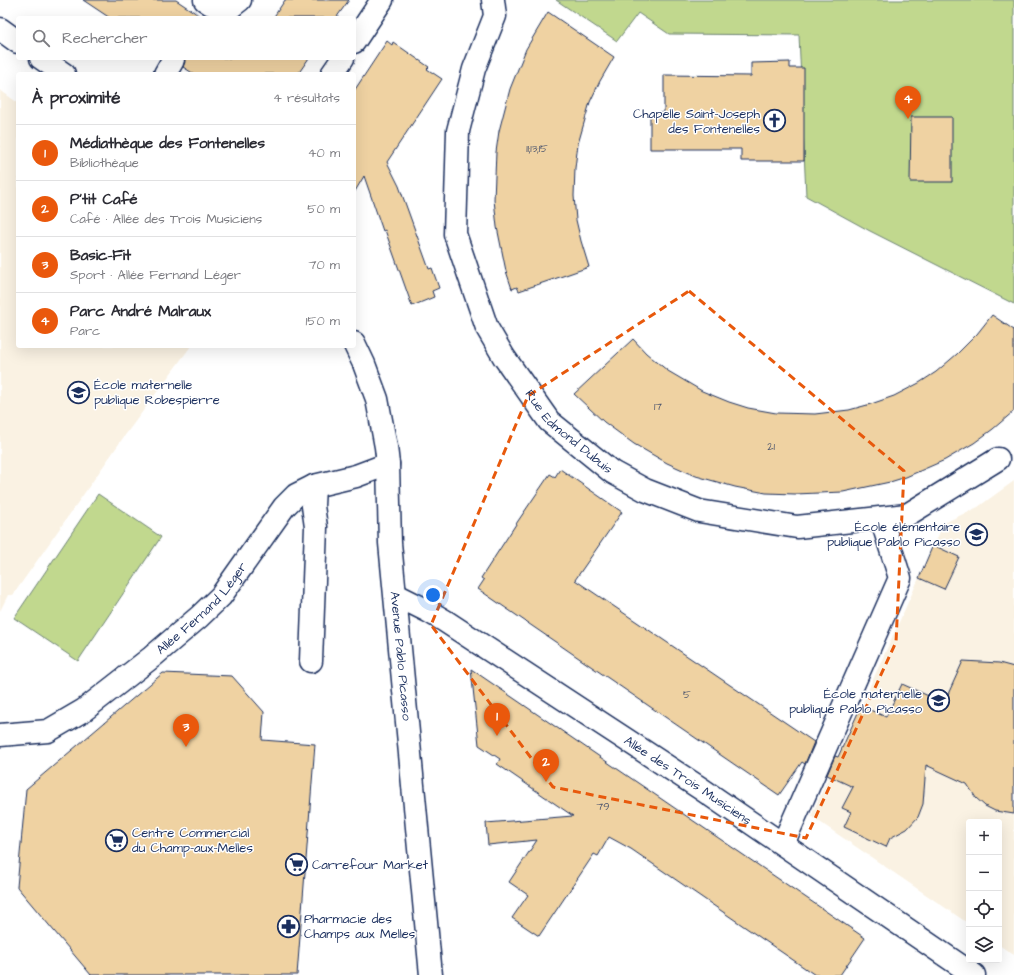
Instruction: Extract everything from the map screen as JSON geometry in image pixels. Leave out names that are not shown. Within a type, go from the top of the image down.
[{"type":"street","points":[[206,7],[231,7],[240,0]]},
{"type":"street","points":[[356,39],[382,0]]},
{"type":"street","name":"Rue Edmond Dubuis","points":[[493,0],[496,16],[474,69],[458,131],[455,234],[487,328],[504,357],[549,421],[612,472],[645,490],[699,511],[797,527],[907,515],[998,459]]},
{"type":"street","points":[[0,29],[16,41]]},
{"type":"street","points":[[44,60],[61,72]]},
{"type":"street","points":[[333,72],[342,60]]},
{"type":"street","name":"Avenue Pablo Picasso","points":[[356,346],[377,399],[388,464],[390,542],[431,975]]},
{"type":"street","name":"Allée Fernand Léger","points":[[0,735],[48,731],[84,710],[152,657],[221,596],[284,507],[296,494],[314,486],[356,476],[388,464]]},
{"type":"street","points":[[311,661],[316,527],[313,506],[314,486]]},
{"type":"street","points":[[783,844],[900,578],[881,518]]},
{"type":"street","name":"Allée des Trois Musiciens","points":[[396,595],[428,610],[694,784],[974,975]]},
{"type":"highlighted area","points":[[689,291],[904,471],[896,642],[806,838],[553,787],[431,625],[528,396]]},
{"type":"shaded area","name":"École maternelle publique Robespierre","points":[[0,90],[16,102],[16,348],[190,348],[123,438],[13,595],[8,595],[0,611]]},
{"type":"shaded area","name":"École maternelle publique Pablo Picasso","points":[[1014,481],[1014,955],[1002,947],[1002,819],[966,819],[966,922],[811,816],[944,523],[978,507]]},
{"type":"green space","points":[[556,0],[1014,0],[1014,304],[870,231],[806,196],[799,35],[669,34],[638,13],[617,41]]},
{"type":"green space","points":[[98,494],[161,537],[78,661],[14,618]]},
{"type":"building","points":[[83,0],[176,0],[200,16],[107,16]]},
{"type":"building","points":[[285,0],[349,0],[337,16],[274,16]]},
{"type":"building","points":[[548,12],[614,57],[590,102],[578,144],[575,168],[574,196],[576,220],[589,267],[519,291],[517,287],[512,289],[506,271],[497,227],[494,200],[496,152],[499,131],[510,89],[526,49]]},
{"type":"building","points":[[387,41],[392,45],[393,42],[429,67],[427,69],[442,79],[387,162],[399,186],[429,269],[432,268],[439,288],[432,291],[434,297],[412,306],[385,230],[383,231],[364,176],[356,190],[356,88]]},
{"type":"building","points":[[185,60],[308,60],[299,72],[191,72],[183,67]]},
{"type":"building","points":[[790,62],[790,68],[804,68],[804,161],[741,161],[741,149],[650,149],[650,113],[664,113],[664,75],[751,76],[751,63]]},
{"type":"building","points":[[911,117],[952,117],[952,182],[910,182]]},
{"type":"building","points":[[992,315],[1014,330],[1014,411],[974,443],[945,460],[906,477],[843,492],[795,494],[766,493],[735,487],[696,476],[667,463],[634,444],[604,422],[574,394],[633,339],[646,353],[668,371],[702,391],[729,402],[748,408],[776,413],[815,414],[849,410],[894,396],[936,372],[977,334]]},
{"type":"building","points":[[560,469],[622,512],[575,580],[814,742],[805,764],[802,762],[779,795],[478,589],[484,580],[481,578],[550,474],[555,477]]},
{"type":"building","points":[[933,545],[959,557],[944,589],[919,578]]},
{"type":"building","points":[[963,661],[999,663],[1014,667],[1014,814],[995,811],[985,806],[976,798],[967,784],[926,765],[923,804],[918,817],[907,829],[890,838],[886,847],[844,827],[851,812],[842,808],[853,787],[827,775],[835,756],[838,757],[861,706],[886,717],[902,684],[944,703]]},
{"type":"building","points":[[471,669],[865,938],[840,975],[815,975],[631,849],[609,837],[598,856],[594,854],[539,936],[512,918],[528,895],[509,882],[537,840],[488,845],[486,823],[573,816],[497,764],[500,759],[479,745]]},
{"type":"building","name":"Centre Commercial du Champ-aux-Melles","points":[[163,673],[232,676],[264,712],[262,740],[315,744],[297,975],[91,975],[17,887],[26,789]]},
{"type":"place","name":"Parc André Malraux","points":[[908,119]]},
{"type":"place","name":"Chapelle Saint-Joseph des Fontenelles","points":[[775,121]]},
{"type":"place","name":"École maternelle publique Robespierre","points":[[78,392]]},
{"type":"place","name":"École élémentaire publique Pablo Picasso","points":[[976,534]]},
{"type":"place","name":"École maternelle publique Pablo Picasso","points":[[938,701]]},
{"type":"place","name":"Médiathèque des Fontenelles","points":[[497,736]]},
{"type":"place","name":"Basic-Fit","points":[[186,747]]},
{"type":"place","name":"P'tit Café","points":[[546,782]]},
{"type":"place","name":"Centre Commercial du Champ-aux-Melles","points":[[117,840]]},
{"type":"place","name":"Carrefour Market","points":[[296,865]]},
{"type":"place","name":"Pharmacie des Champs aux Melles","points":[[288,926]]}]
